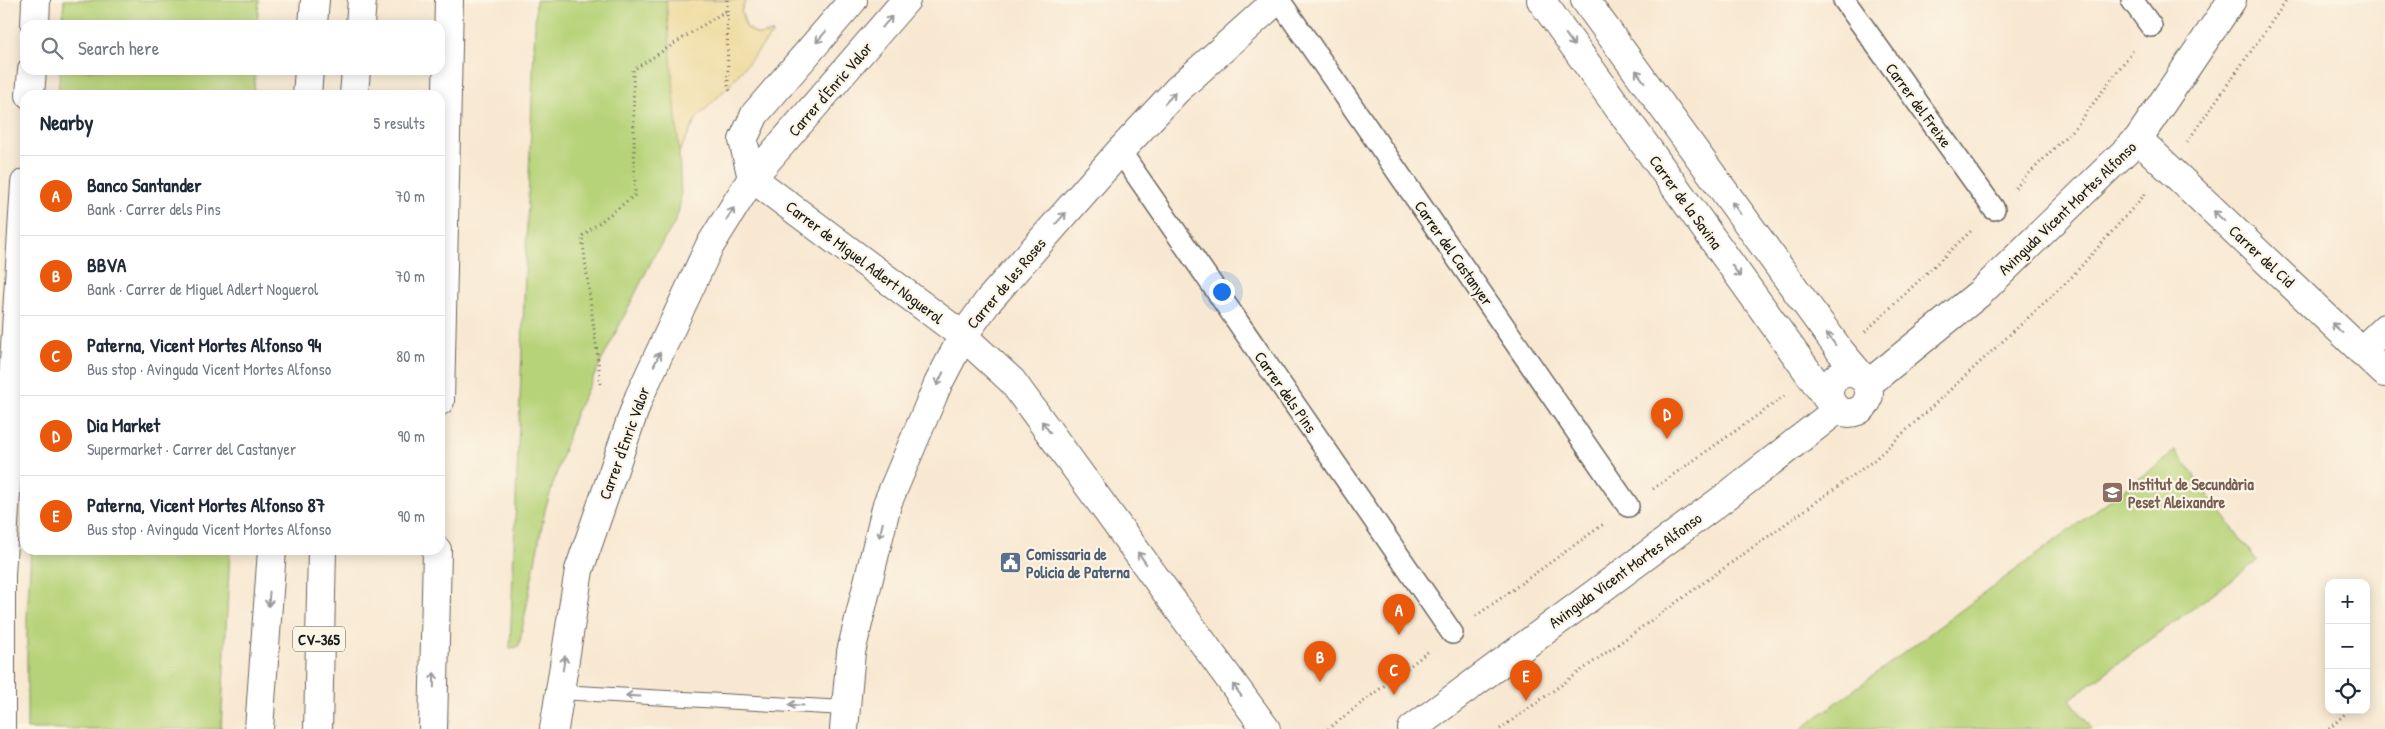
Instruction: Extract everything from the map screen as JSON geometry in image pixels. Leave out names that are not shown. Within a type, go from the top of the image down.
[{"type":"street","points":[[35,20],[36,0]]},
{"type":"street","points":[[301,20],[302,0]]},
{"type":"street","points":[[313,20],[315,0]]},
{"type":"street","points":[[347,20],[348,0]]},
{"type":"street","points":[[360,20],[362,0]]},
{"type":"street","points":[[445,178],[449,0]]},
{"type":"street","points":[[752,178],[743,140],[754,114],[854,0]]},
{"type":"street","name":"Carrer d'Enric Valor","points":[[554,729],[579,570],[639,397],[709,247],[752,178],[906,0]]},
{"type":"street","name":"Carrer de les Roses","points":[[844,718],[851,652],[887,504],[938,384],[962,336],[989,300],[1120,151],[1177,90],[1278,0]]},
{"type":"street","name":"Carrer del Castanyer","points":[[1278,0],[1628,506]]},
{"type":"street","name":"Carrer de la Savina","points":[[1541,0],[1834,407]]},
{"type":"street","points":[[1585,0],[1841,352],[1865,381],[1869,397],[1862,409],[1850,414],[1834,407]]},
{"type":"street","name":"Carrer del Freixe","points":[[1844,0],[1994,209]]},
{"type":"street","points":[[2132,0],[2152,26]]},
{"type":"street","name":"Avinguda Vicent Mortes Alfonso","points":[[1865,381],[1980,293],[2138,139],[2232,0]]},
{"type":"street","points":[[30,90],[32,75]]},
{"type":"street","points":[[298,90],[299,75]]},
{"type":"street","points":[[307,90],[309,75]]},
{"type":"street","points":[[345,75],[345,90]]},
{"type":"street","points":[[354,90],[356,75]]},
{"type":"street","name":"Carrer del Cid","points":[[2138,139],[2385,373]]},
{"type":"street","name":"Carrer dels Pins","points":[[1120,151],[1452,633]]},
{"type":"street","name":"Carrer de Miguel Adlert Noguerol","points":[[752,178],[962,336],[1012,380],[1266,729]]},
{"type":"street","points":[[1,729],[1,575],[20,265]]},
{"type":"street","points":[[2361,351],[2385,328]]},
{"type":"street","name":"Avinguda Vicent Mortes Alfonso","points":[[1412,729],[1724,498],[1834,407]]},
{"type":"street","points":[[259,729],[272,555]]},
{"type":"street","name":"CV-365","points":[[318,729],[322,555]]},
{"type":"street","points":[[433,729],[437,555]]},
{"type":"lane","points":[[559,692],[844,718]]},
{"type":"path","points":[[727,0],[728,87],[734,98]]},
{"type":"path","points":[[1500,729],[1873,461],[2069,280],[2168,168],[2287,0]]},
{"type":"path","points":[[601,384],[582,236],[635,195],[633,70],[727,10]]},
{"type":"path","points":[[1841,352],[1994,209],[2078,124],[2152,26]]},
{"type":"path","points":[[1328,729],[1452,633],[1628,506],[1797,388],[1811,375]]},
{"type":"path","points":[[2329,729],[2345,714]]},
{"type":"green space","points":[[64,0],[259,0],[257,20],[62,20]]},
{"type":"green space","points":[[536,0],[746,0],[741,11],[746,27],[758,35],[773,33],[696,119],[679,152],[681,196],[679,210],[674,224],[655,254],[575,414],[545,510],[519,646],[510,649]]},
{"type":"green space","points":[[60,75],[255,75],[254,90],[58,90]]},
{"type":"green space","points":[[2176,451],[2257,561],[2070,699],[2092,729],[1801,729]]},
{"type":"green space","points":[[31,555],[230,555],[221,729],[27,729],[27,618]]},
{"type":"sand","points":[[666,0],[746,0],[741,11],[746,27],[758,35],[773,33],[728,87],[696,119],[679,152]]},
{"type":"place","name":"Dia Market","points":[[1667,439]]},
{"type":"place","name":"Institut de Secundària Peset Aleixandre","points":[[2112,493]]},
{"type":"place","name":"Comissaria de Policia de Paterna","points":[[1010,563]]},
{"type":"place","name":"Banco Santander","points":[[1399,635]]},
{"type":"place","name":"BBVA","points":[[1320,682]]},
{"type":"place","name":"Paterna, Vicent Mortes Alfonso 94","points":[[1394,695]]},
{"type":"place","name":"Paterna, Vicent Mortes Alfonso 87","points":[[1526,701]]}]
